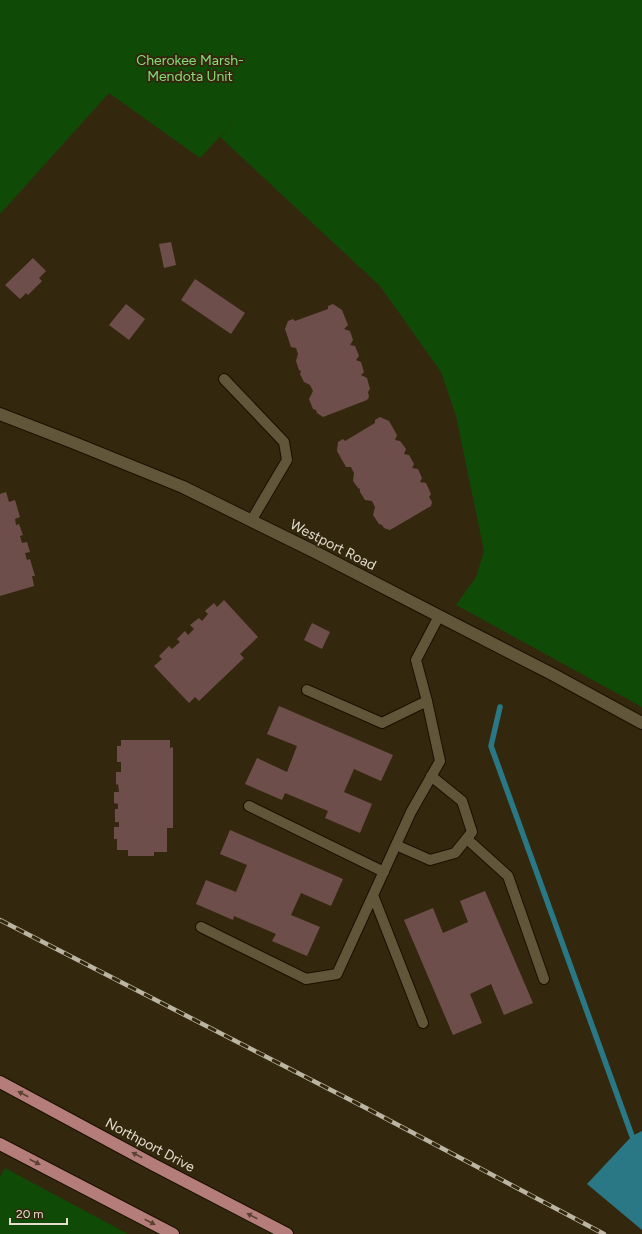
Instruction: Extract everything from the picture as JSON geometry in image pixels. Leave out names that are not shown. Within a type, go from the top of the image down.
[{"type":"main road","name":"Northport Drive","points":[[0,1082],[154,1165],[287,1234]]},
{"type":"main road","points":[[0,1144],[173,1234]]},
{"type":"street","name":"Westport Road","points":[[0,414],[183,488],[317,552],[552,674],[642,723]]},
{"type":"lane","points":[[224,379],[284,442],[287,460],[251,521]]},
{"type":"lane","points":[[200,927],[306,979],[337,974],[411,812],[440,761],[427,701],[416,660],[439,616]]},
{"type":"lane","points":[[307,690],[382,723],[427,701]]},
{"type":"lane","points":[[396,845],[430,860],[455,853],[472,832],[462,801],[431,776]]},
{"type":"lane","points":[[249,806],[384,872]]},
{"type":"lane","points":[[467,838],[508,876],[544,979]]},
{"type":"lane","points":[[373,895],[423,1023]]},
{"type":"green space","name":"Cherokee Marsh- Mendota Unit","points":[[0,0],[642,0],[642,707],[456,605],[476,577],[484,551],[456,416],[441,372],[380,286],[220,137],[246,108],[200,158],[109,93],[0,214]]},
{"type":"green space","points":[[5,1168],[128,1234],[0,1234],[0,1177]]},
{"type":"water","points":[[642,1131],[642,1230],[587,1184],[632,1136]]},
{"type":"building","points":[[171,242],[176,265],[164,268],[159,244]]},
{"type":"building","points":[[33,258],[46,271],[39,278],[42,281],[28,295],[26,293],[20,299],[5,285]]},
{"type":"building","points":[[195,279],[245,313],[231,334],[181,300]]},
{"type":"building","points":[[126,304],[145,319],[129,340],[109,325]]},
{"type":"building","points":[[333,304],[342,310],[348,325],[344,329],[350,331],[353,340],[350,345],[355,346],[359,356],[356,360],[361,362],[364,372],[361,375],[367,378],[370,389],[367,400],[323,417],[313,409],[309,399],[313,391],[310,385],[304,382],[300,374],[301,371],[299,370],[296,361],[298,354],[296,348],[291,347],[285,329],[288,321],[293,319],[295,321],[328,309],[328,306]]},
{"type":"building","points":[[380,417],[389,421],[397,435],[395,440],[400,441],[406,449],[404,454],[409,455],[414,464],[412,468],[418,469],[422,478],[420,482],[426,483],[431,494],[429,497],[432,502],[431,506],[390,530],[379,524],[373,515],[375,507],[372,501],[365,500],[360,492],[360,489],[353,481],[354,473],[351,467],[346,467],[337,451],[338,442],[343,439],[345,441],[375,423],[375,420]]},
{"type":"building","points":[[6,492],[9,502],[15,500],[20,517],[15,519],[16,525],[19,524],[23,535],[20,536],[22,543],[27,542],[30,552],[25,553],[27,560],[30,559],[35,576],[32,576],[34,586],[0,596],[0,494]]},
{"type":"building","points":[[224,600],[258,637],[240,654],[244,658],[199,701],[195,697],[189,703],[154,666],[162,659],[159,656],[169,646],[172,649],[180,642],[177,639],[185,631],[188,635],[194,629],[190,625],[199,618],[202,621],[208,614],[205,611],[214,603],[217,607]]},
{"type":"building","points":[[312,623],[330,632],[322,649],[304,640]]},
{"type":"building","points":[[279,706],[393,755],[381,781],[354,769],[344,792],[372,804],[360,833],[325,818],[328,811],[285,793],[282,800],[245,784],[257,758],[287,772],[297,746],[267,734]]},
{"type":"building","points":[[121,740],[170,740],[170,748],[173,747],[173,828],[167,828],[167,852],[154,852],[154,856],[128,856],[128,850],[117,850],[117,839],[114,839],[114,827],[119,827],[119,822],[115,822],[115,809],[118,809],[118,804],[114,803],[114,792],[119,792],[118,784],[116,785],[116,772],[121,772],[121,762],[117,762],[117,746],[121,746]]},
{"type":"building","points":[[230,830],[343,879],[331,906],[301,893],[291,915],[320,927],[307,956],[272,941],[276,934],[234,916],[233,920],[196,904],[206,880],[236,892],[247,865],[220,854]]},
{"type":"building","points":[[485,891],[533,1003],[504,1015],[491,984],[470,994],[482,1023],[453,1035],[404,920],[433,908],[443,933],[468,922],[460,901]]},
{"type":"waterway","points":[[500,707],[491,746],[632,1136]]},
{"type":"railway","points":[[0,920],[366,1108],[604,1234]]}]
